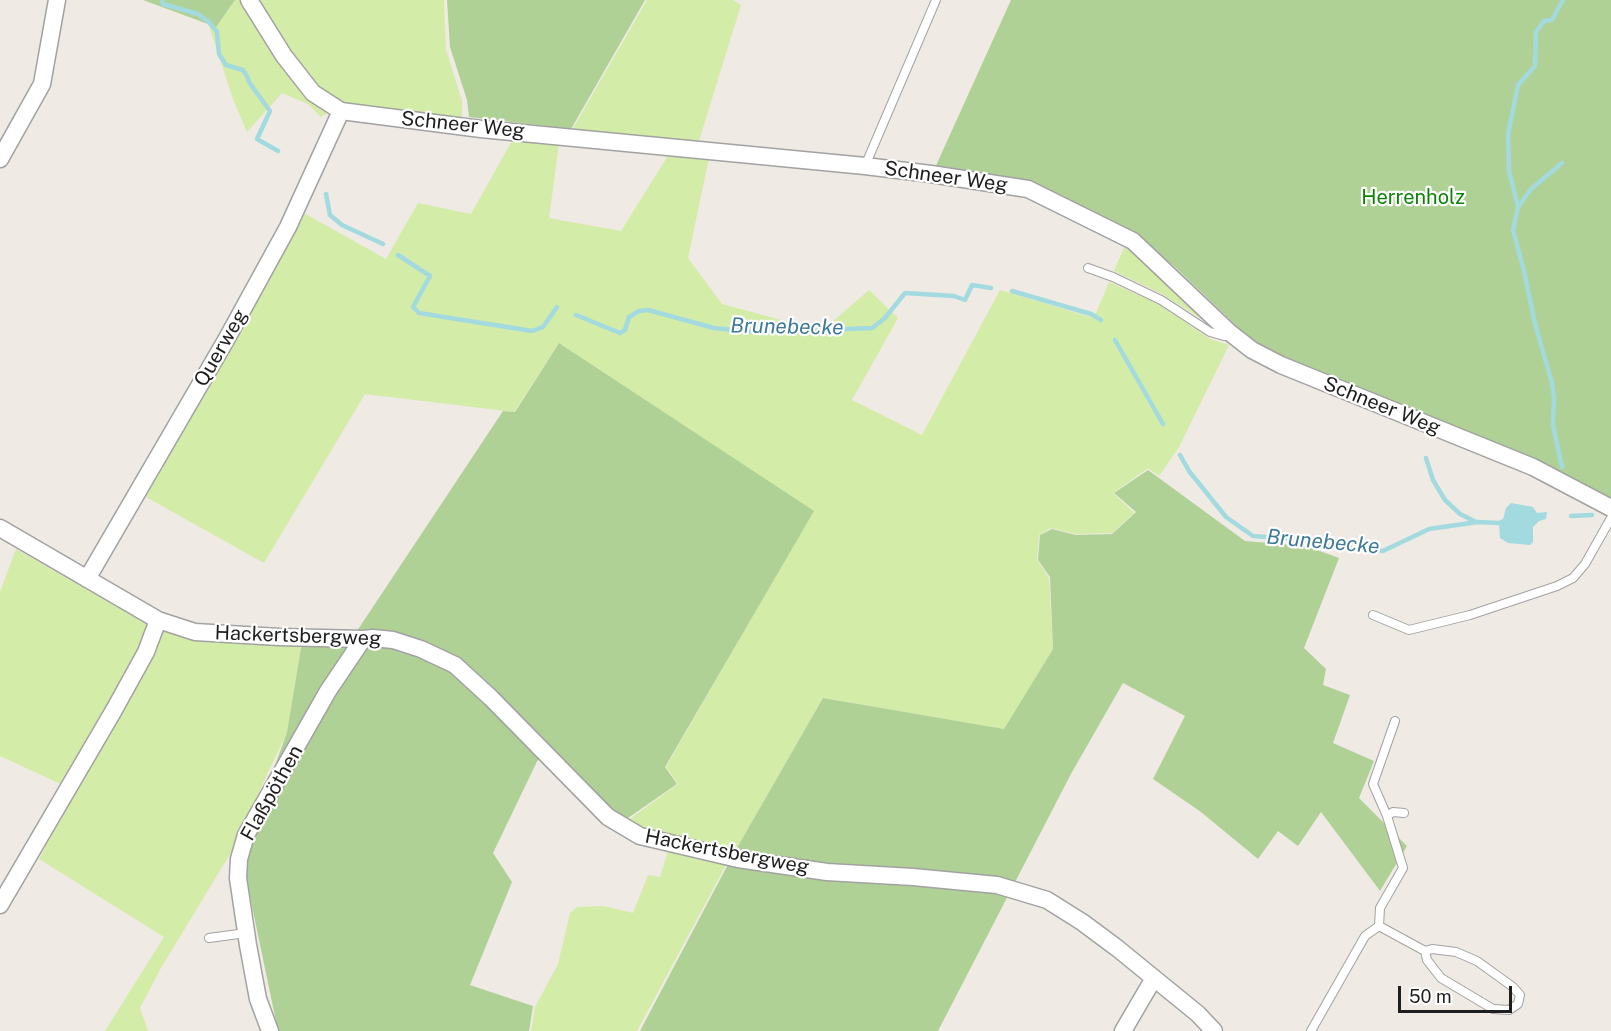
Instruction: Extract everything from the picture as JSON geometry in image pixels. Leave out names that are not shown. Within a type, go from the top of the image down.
[{"type":"street","points":[[0,159],[42,84],[57,0]]},
{"type":"street","name":"Schneer Weg","points":[[249,0],[284,56],[313,93],[341,111],[481,129],[865,166],[1028,189],[1133,241],[1229,332],[1252,350],[1281,365],[1533,467],[1611,508]]},
{"type":"street","name":"Querweg","points":[[87,579],[226,340],[288,227],[341,111]]},
{"type":"street","name":"Hackertsbergweg","points":[[0,528],[158,620],[195,632],[393,640],[421,649],[455,665],[608,817],[640,836],[738,859],[827,872],[997,885],[1047,900],[1114,945],[1198,1014],[1215,1031]]},
{"type":"street","points":[[0,905],[114,710],[146,652],[158,620]]},
{"type":"street","name":"Flaßpöthen","points":[[270,1031],[258,999],[246,933],[238,878],[239,859],[246,835],[328,691],[363,639]]},
{"type":"street","points":[[1123,1031],[1154,978]]},
{"type":"lane","points":[[865,166],[933,2]]},
{"type":"lane","points":[[1088,268],[1161,300],[1210,332],[1224,336],[1229,332]]},
{"type":"lane","points":[[1373,615],[1408,630],[1470,615],[1557,586],[1573,578],[1585,564],[1611,518]]},
{"type":"lane","points":[[1379,926],[1380,908],[1403,868],[1373,784],[1395,721]]},
{"type":"lane","points":[[1386,816],[1393,812],[1404,813]]},
{"type":"lane","points":[[1379,926],[1425,951],[1432,949],[1456,952],[1477,961],[1513,987],[1520,995],[1518,1004],[1509,1010],[1492,1009],[1441,978],[1427,960],[1425,951]]},
{"type":"lane","points":[[1311,1031],[1365,936],[1379,926]]},
{"type":"lane","points":[[209,938],[246,933]]},
{"type":"green space","points":[[143,0],[235,0],[216,27]]},
{"type":"green space","points":[[235,0],[444,0],[446,49],[462,101],[462,121],[337,107],[321,117],[308,104],[282,93],[247,132],[233,99],[207,20],[229,9]]},
{"type":"green space","points":[[447,0],[645,0],[571,129],[469,117],[467,100],[450,47]]},
{"type":"green space","points":[[647,0],[733,0],[741,5],[698,144],[572,130]]},
{"type":"green space","name":"Herrenholz","points":[[1011,0],[1611,0],[1611,500],[1258,344],[1175,267],[1136,236],[1031,183],[934,170]]},
{"type":"green space","points":[[513,139],[559,144],[549,218],[621,231],[669,154],[709,158],[688,258],[722,304],[822,331],[869,290],[898,318],[852,400],[922,435],[1000,290],[1094,318],[1109,282],[1158,304],[1210,339],[1229,345],[1179,447],[1159,476],[1148,468],[1113,493],[1134,513],[1112,533],[1077,534],[1051,528],[1039,535],[1037,560],[1049,578],[1053,649],[1004,729],[823,698],[734,853],[646,831],[627,821],[678,784],[666,767],[813,511],[559,343],[514,412],[365,394],[264,563],[146,497],[302,212],[386,259],[418,203],[471,214]]},
{"type":"green space","points":[[1126,243],[1213,326],[1162,294],[1114,271]]},
{"type":"green space","points":[[559,343],[814,511],[665,767],[677,784],[625,820],[610,812],[544,747],[493,853],[512,882],[470,985],[533,1006],[529,1031],[278,1031],[242,858],[287,732],[302,642],[349,643],[503,411],[515,412]]},
{"type":"green space","points":[[1148,470],[1245,541],[1306,546],[1339,558],[1304,648],[1326,669],[1323,685],[1350,695],[1333,743],[1374,761],[1359,798],[1407,846],[1380,891],[1321,812],[1298,846],[1278,831],[1258,859],[1201,812],[1153,779],[1185,716],[1123,683],[1072,772],[938,1031],[640,1031],[734,853],[823,698],[1004,729],[1053,649],[1050,577],[1038,560],[1040,535],[1052,529],[1076,535],[1112,534],[1136,512],[1114,493]]},
{"type":"green space","points":[[16,549],[147,624],[142,653],[65,786],[0,756],[0,592]]},
{"type":"green space","points":[[162,630],[195,638],[302,642],[287,732],[230,854],[161,968],[140,1008],[148,1031],[105,1031],[164,937],[39,859]]},
{"type":"green space","points":[[668,851],[727,863],[637,1031],[531,1031],[535,1007],[558,964],[570,913],[577,907],[603,906],[633,913],[648,875],[660,877]]},
{"type":"water","points":[[1511,503],[1533,507],[1537,513],[1547,512],[1546,519],[1539,521],[1533,527],[1533,542],[1530,545],[1508,543],[1500,538],[1499,523]]},
{"type":"waterway","points":[[162,0],[163,4],[198,14],[217,32],[219,54],[226,65],[243,70],[270,111],[257,139],[278,151]]},
{"type":"waterway","points":[[1562,467],[1553,425],[1552,383],[1535,324],[1513,230],[1518,207],[1509,171],[1508,134],[1518,85],[1535,66],[1536,32],[1544,21],[1552,20],[1563,0]]},
{"type":"waterway","points":[[1518,207],[1531,189],[1562,163]]},
{"type":"waterway","points":[[326,194],[330,215],[342,225],[383,244]]},
{"type":"waterway","name":"Brunebecke","points":[[398,255],[430,276],[413,307],[419,313],[532,331],[543,327],[557,307]]},
{"type":"waterway","name":"Brunebecke","points":[[576,315],[620,333],[625,330],[629,317],[639,311],[648,310],[714,328],[743,331],[872,328],[885,318],[905,293],[954,296],[965,300],[972,285],[991,288]]},
{"type":"waterway","name":"Brunebecke","points":[[1012,291],[1091,314],[1101,320]]},
{"type":"waterway","name":"Brunebecke","points":[[1115,340],[1163,424]]},
{"type":"waterway","name":"Brunebecke","points":[[1180,455],[1189,471],[1226,517],[1253,536],[1306,540],[1337,548],[1369,548],[1383,551],[1429,529],[1478,522],[1499,523]]},
{"type":"waterway","points":[[1426,458],[1433,480],[1445,500],[1460,514],[1476,522]]},
{"type":"waterway","name":"Brunebecke","points":[[1571,516],[1592,515]]}]
